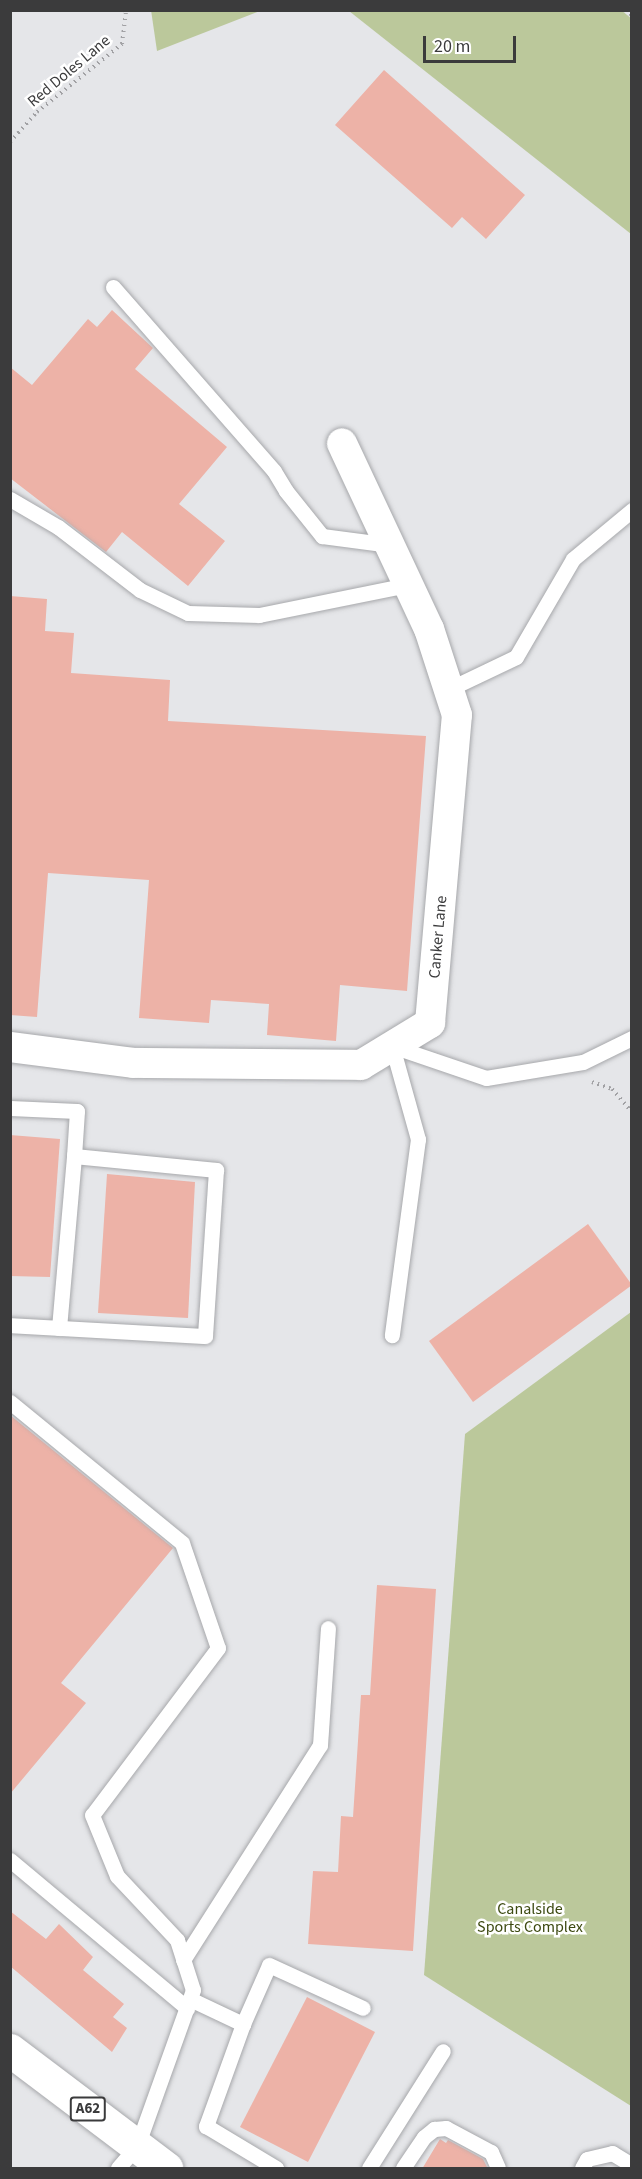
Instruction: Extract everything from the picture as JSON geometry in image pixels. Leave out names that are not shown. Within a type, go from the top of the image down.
[{"type":"main road","name":"A62","points":[[10,2050],[128,2157],[166,2169]]},
{"type":"street","name":"Canker Lane","points":[[10,1047],[133,1062],[361,1065],[430,1023],[457,715],[429,629],[342,443]]},
{"type":"lane","points":[[113,287],[274,471],[286,491],[322,536],[390,545]]},
{"type":"lane","points":[[10,500],[58,527],[140,591],[188,613],[259,615],[408,585]]},
{"type":"lane","points":[[449,689],[516,657],[573,559],[632,510]]},
{"type":"lane","points":[[392,1046],[486,1078],[583,1062],[632,1038]]},
{"type":"lane","points":[[392,1046],[418,1139],[392,1335]]},
{"type":"lane","points":[[10,1108],[77,1111],[59,1328]]},
{"type":"lane","points":[[10,1325],[205,1336],[216,1170],[74,1156]]},
{"type":"lane","points":[[10,1402],[182,1543],[218,1648],[92,1815],[117,1876],[177,1940],[193,1990],[128,2157]]},
{"type":"lane","points":[[183,1960],[320,1745],[328,1628]]},
{"type":"lane","points":[[10,1860],[189,2004],[243,2025]]},
{"type":"lane","points":[[276,2169],[206,2126],[243,2025],[269,1965],[363,2008]]},
{"type":"lane","points":[[369,2169],[443,2051]]},
{"type":"lane","points":[[403,2169],[424,2137],[434,2129],[446,2128],[491,2152],[498,2169]]},
{"type":"lane","points":[[582,2169],[587,2159],[612,2153],[632,2165]]},
{"type":"path","name":"Red Doles Lane","points":[[10,142],[37,112],[122,44],[126,10]]},
{"type":"path","points":[[625,10],[632,15]]},
{"type":"green space","points":[[151,10],[260,10],[260,11],[157,51]]},
{"type":"green space","points":[[621,10],[632,19],[631,234],[349,11]]},
{"type":"green space","name":"Canalside Sports Complex","points":[[631,1312],[631,2106],[424,1975],[465,1434]]},
{"type":"building","points":[[384,70],[525,195],[486,239],[462,217],[452,228],[335,125]]},
{"type":"building","points":[[112,310],[153,348],[135,369],[227,447],[179,504],[225,541],[188,586],[122,532],[106,552],[10,478],[10,367],[32,385],[88,319],[97,327]]},
{"type":"building","points":[[10,596],[47,599],[45,631],[74,633],[71,673],[170,680],[168,721],[426,736],[407,991],[340,985],[336,1041],[267,1035],[269,1004],[211,1000],[209,1023],[139,1018],[149,880],[48,873],[37,1017],[10,1015]]},
{"type":"building","points":[[10,1135],[60,1139],[50,1277],[10,1276]]},
{"type":"building","points":[[107,1174],[195,1182],[188,1318],[98,1313]]},
{"type":"building","points":[[588,1224],[632,1285],[473,1402],[429,1341]]},
{"type":"building","points":[[10,1415],[173,1548],[61,1683],[86,1703],[10,1794]]},
{"type":"building","points":[[377,1585],[436,1589],[413,1951],[308,1944],[313,1871],[338,1872],[341,1816],[353,1817],[361,1695],[370,1695]]},
{"type":"building","points":[[10,1911],[46,1939],[59,1924],[93,1957],[83,1970],[124,2004],[113,2017],[127,2028],[112,2052],[10,1966]]},
{"type":"building","points":[[307,1997],[375,2032],[308,2162],[240,2127]]},
{"type":"building","points":[[440,2139],[446,2143],[448,2140],[483,2159],[488,2169],[422,2169]]}]
